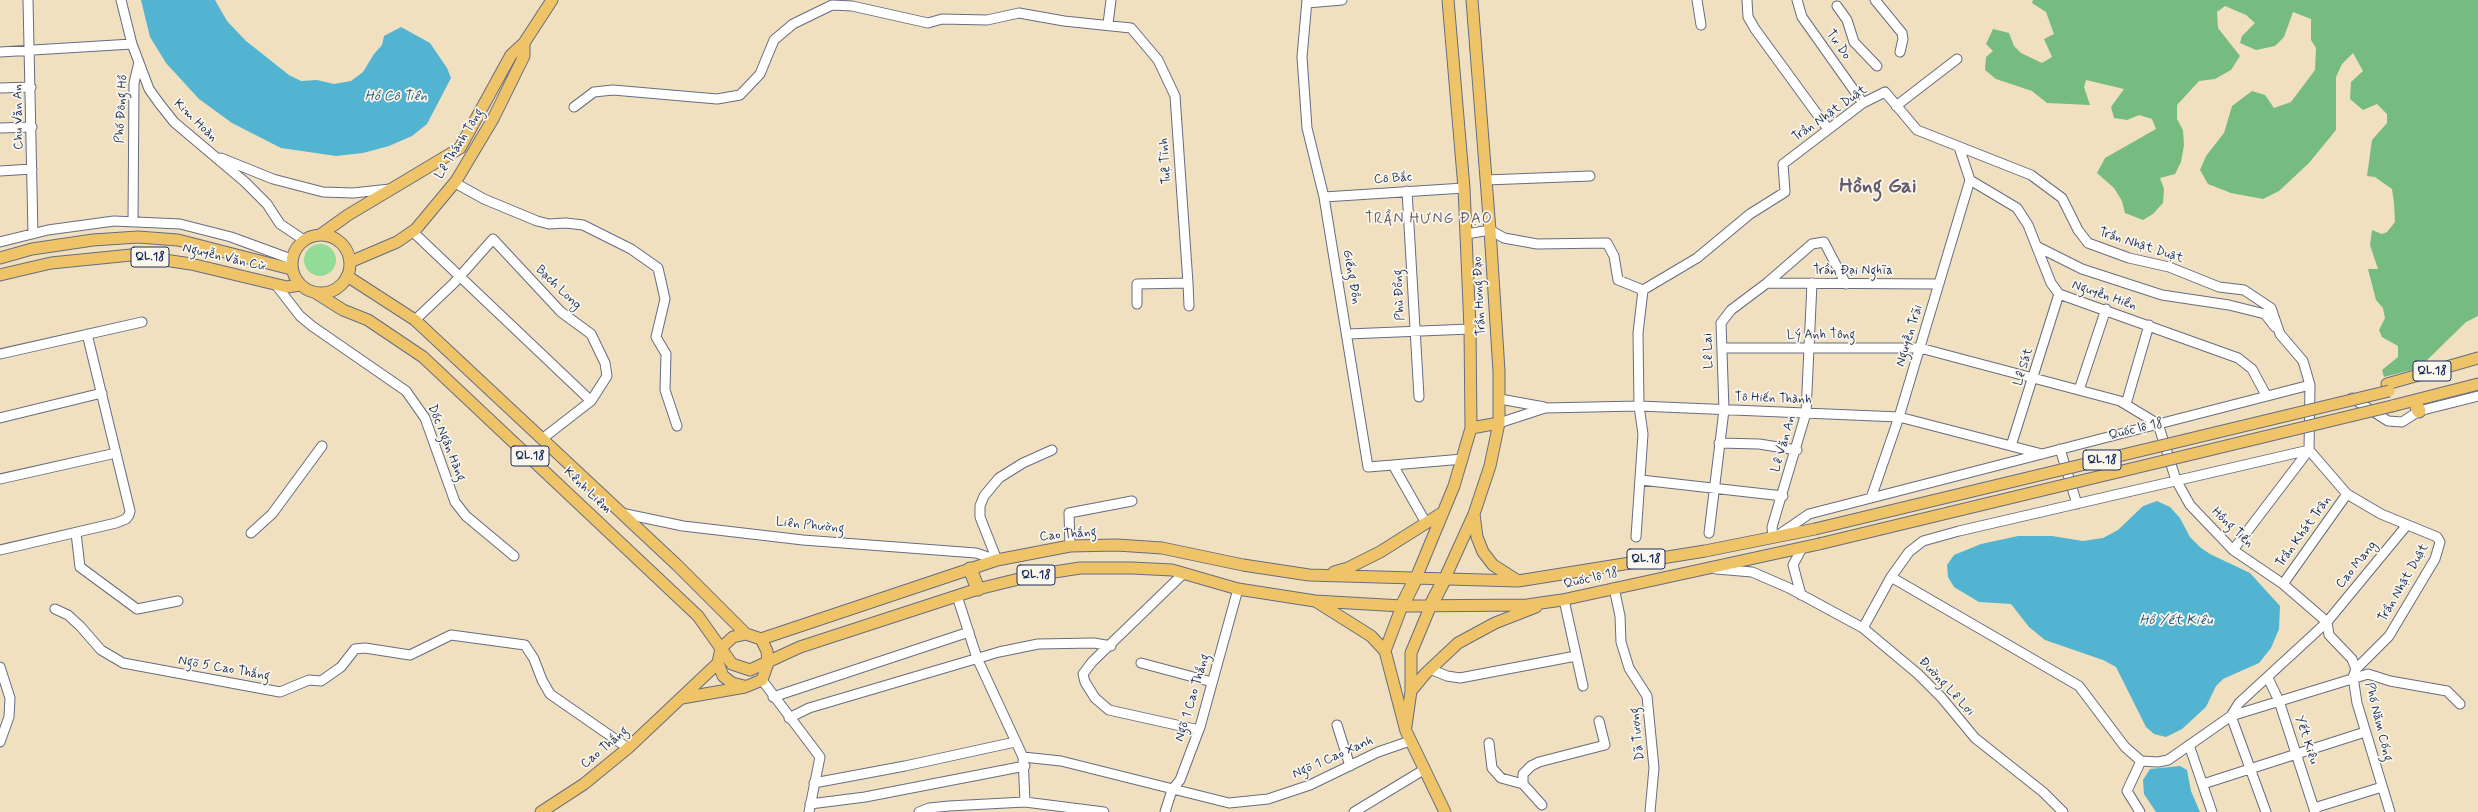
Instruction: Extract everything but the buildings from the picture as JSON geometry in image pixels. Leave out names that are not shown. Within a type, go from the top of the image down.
[{"type":"highway","points":[[970,569],[978,589]]},
{"type":"highway","points":[[1402,606],[1416,578]]},
{"type":"highway","points":[[1431,605],[1444,580]]},
{"type":"main road","name":"Lê Thánh Tông","points":[[320,235],[348,215],[460,148],[512,55],[524,43],[552,0]]},
{"type":"main road","name":"Trần Hưng Đạo","points":[[1416,578],[1463,459],[1471,428],[1470,329],[1464,188],[1448,0]]},
{"type":"main road","name":"Trần Hưng Đạo","points":[[1444,580],[1474,514],[1490,466],[1499,423],[1500,399],[1490,230],[1472,0]]},
{"type":"main road","name":"Lê Thánh Tông","points":[[350,262],[397,242],[416,229],[456,181],[493,119],[524,56],[524,43]]},
{"type":"main road","points":[[320,235],[334,238],[340,242],[345,248],[350,262],[348,276],[343,283],[331,292],[316,293],[300,285],[291,264],[294,252],[304,240],[320,235]]},
{"type":"main road","name":"Nguyễn Văn Cừ","points":[[0,258],[40,248],[94,240],[138,237],[178,240],[291,264]]},
{"type":"main road","name":"Nguyễn Văn Cừ","points":[[0,275],[51,263],[131,255],[191,264],[286,287],[300,285]]},
{"type":"main road","name":"Kênh Liêm","points":[[348,276],[415,320],[677,565],[746,634],[761,639]]},
{"type":"main road","name":"Kênh Liêm","points":[[316,293],[343,310],[368,320],[423,357],[698,616],[732,664],[750,670],[768,663]]},
{"type":"main road","name":"Quốc lộ 18","points":[[2388,387],[2478,358]]},
{"type":"main road","name":"Quốc lộ 18","points":[[1416,578],[1518,581],[1773,538],[1803,532],[1814,525],[2478,366]]},
{"type":"main road","name":"Quốc lộ 18","points":[[1820,548],[2478,384]]},
{"type":"main road","name":"Quốc lộ 18","points":[[1402,606],[1527,605],[1564,600],[1804,547],[1820,548],[2418,409],[2478,390]]},
{"type":"main road","points":[[1471,428],[1499,423]]},
{"type":"main road","points":[[1309,575],[1348,568],[1405,537],[1442,513]]},
{"type":"main road","points":[[1474,514],[1477,537],[1483,552],[1493,566],[1518,581]]},
{"type":"main road","name":"Cao Thắng","points":[[761,639],[997,560],[1070,546],[1117,545],[1162,548],[1243,566],[1309,575],[1416,578]]},
{"type":"main road","name":"QL.18","points":[[768,663],[800,647],[978,589],[1035,575],[1080,568],[1132,568],[1184,573],[1238,589],[1315,601],[1402,606]]},
{"type":"main road","points":[[1315,601],[1367,633],[1385,651],[1408,736],[1445,812]]},
{"type":"main road","points":[[1411,691],[1447,652],[1470,634],[1547,602]]},
{"type":"main road","points":[[1408,736],[1411,691],[1411,653],[1431,605]]},
{"type":"main road","points":[[1385,651],[1402,606]]},
{"type":"main road","points":[[744,687],[732,683],[723,676],[718,663],[721,648],[733,637],[746,634]]},
{"type":"main road","points":[[682,698],[744,687],[762,680],[768,663],[767,651],[761,639]]},
{"type":"main road","name":"Cao Thắng","points":[[541,812],[584,784],[628,748],[718,663]]},
{"type":"street","name":"Chu Văn An","points":[[28,0],[31,51],[33,234]]},
{"type":"street","name":"Phố Đông Hồ","points":[[121,0],[132,44],[139,61],[134,84],[133,222]]},
{"type":"street","points":[[1108,24],[1111,0]]},
{"type":"street","points":[[1307,1],[1342,0]]},
{"type":"street","points":[[1697,0],[1701,25]]},
{"type":"street","points":[[1746,0],[1748,17],[1755,29],[1828,129]]},
{"type":"street","name":"Tự Do","points":[[1797,0],[1802,17],[1863,103]]},
{"type":"street","points":[[1875,0],[1902,33],[1903,39],[1900,52]]},
{"type":"street","name":"Giếng Đồn","points":[[1307,1],[1302,57],[1307,128],[1324,197],[1348,334],[1368,467],[1393,465]]},
{"type":"street","name":"Tuệ Tĩnh","points":[[574,107],[594,92],[613,90],[717,99],[740,95],[760,74],[774,40],[793,24],[832,5],[852,6],[928,23],[942,19],[987,20],[1019,13],[1064,21],[1108,24],[1131,28],[1158,60],[1175,96],[1189,306]]},
{"type":"street","points":[[1838,6],[1844,15],[1854,42],[1877,66]]},
{"type":"street","points":[[0,52],[132,44]]},
{"type":"street","points":[[1896,106],[1957,60]]},
{"type":"street","name":"Kim Hoàn","points":[[139,61],[149,89],[169,116],[267,204],[280,224],[304,240]]},
{"type":"street","points":[[0,88],[31,87]]},
{"type":"street","name":"Trần Nhật Duật","points":[[1643,290],[1697,258],[1750,214],[1786,192],[1783,164],[1863,103],[1884,92],[1917,130],[2031,175],[2044,184],[2062,198],[2078,230],[2088,243],[2129,258],[2169,267],[2219,286],[2244,290],[2271,308],[2280,334],[2304,361],[2310,385],[2311,406],[2309,450],[2347,494],[2381,514],[2438,537],[2440,542],[2439,551],[2389,636],[2355,673]]},
{"type":"street","points":[[0,128],[32,127]]},
{"type":"street","points":[[1960,147],[1970,180]]},
{"type":"street","points":[[214,156],[273,179],[323,192],[353,193],[392,189]]},
{"type":"street","points":[[0,171],[32,169]]},
{"type":"street","points":[[1486,180],[1590,176]]},
{"type":"street","name":"Nguyễn Hiền","points":[[1970,180],[2017,208],[2028,225],[2051,283],[2059,294],[2238,358],[2252,370],[2266,395]]},
{"type":"street","name":"Nguyễn Trãi","points":[[1872,498],[1899,417],[1970,180]]},
{"type":"street","points":[[456,181],[457,184],[484,199],[537,221],[549,224],[566,223],[583,225],[632,248],[658,268],[662,278],[664,299],[656,337],[666,354],[665,390],[677,426]]},
{"type":"street","name":"Cô Bắc","points":[[1324,197],[1464,188]]},
{"type":"street","name":"Phù Đổng","points":[[1407,191],[1419,397]]},
{"type":"street","name":"Nguyễn Văn Cừ","points":[[0,242],[33,234],[114,221],[180,224],[231,237],[291,264]]},
{"type":"street","points":[[1466,234],[1490,230],[1504,238],[1537,244],[1607,243],[1614,256],[1618,280],[1643,290],[1638,333],[1639,406],[1643,434],[1636,537]]},
{"type":"street","points":[[412,231],[459,278],[591,401]]},
{"type":"street","name":"Bạch Long","points":[[415,320],[459,278],[493,239],[561,312],[591,334],[602,354],[607,376],[591,401],[542,439]]},
{"type":"street","name":"Lê Lai","points":[[1709,533],[1724,410],[1721,323],[1731,310],[1767,283],[1812,244],[1824,242],[1846,284]]},
{"type":"street","points":[[2038,247],[2055,254],[2082,269],[2162,295],[2229,305],[2265,314],[2280,334]]},
{"type":"street","points":[[1137,304],[1137,284],[1188,283]]},
{"type":"street","name":"Trần Đại Nghĩa","points":[[1767,283],[1939,284]]},
{"type":"street","name":"Lê Văn An","points":[[1773,538],[1772,527],[1797,450],[1806,413],[1812,284]]},
{"type":"street","name":"Dốc Ngân Hàng","points":[[276,285],[300,316],[312,326],[406,391],[425,418],[456,502],[466,516],[514,556]]},
{"type":"street","name":"Lê Sát","points":[[2011,446],[2034,378],[2059,294]]},
{"type":"street","points":[[2079,390],[2106,310]]},
{"type":"street","points":[[0,354],[142,322]]},
{"type":"street","points":[[2126,404],[2149,325]]},
{"type":"street","points":[[1348,334],[1415,330],[1470,329]]},
{"type":"street","points":[[0,550],[116,523],[126,519],[130,511],[87,334]]},
{"type":"street","name":"Lý Anh Tông","points":[[1722,348],[1920,348],[2126,404],[2158,424]]},
{"type":"street","points":[[1773,538],[1809,514],[2060,450],[2266,395],[2310,385]]},
{"type":"street","points":[[0,418],[102,393]]},
{"type":"street","points":[[2311,406],[2350,398],[2359,401],[2366,408],[2388,421],[2402,422],[2418,409],[2478,396]]},
{"type":"street","points":[[1500,399],[1545,408]]},
{"type":"street","name":"Tô Hiến Thành","points":[[1499,423],[1545,408],[1639,406],[1899,417],[2044,454]]},
{"type":"street","name":"Hồng Tiến","points":[[2158,424],[2176,480],[2190,505],[2233,550],[2282,584],[2327,622]]},
{"type":"street","points":[[1719,443],[1765,444],[1797,450]]},
{"type":"street","points":[[251,533],[272,514],[322,446]]},
{"type":"street","points":[[997,560],[980,517],[980,506],[984,496],[999,478],[1023,463],[1052,450]]},
{"type":"street","points":[[2060,450],[2077,504]]},
{"type":"street","points":[[1863,628],[1891,577],[1909,552],[1924,542],[1959,531],[2309,450]]},
{"type":"street","points":[[2233,550],[2309,450]]},
{"type":"street","points":[[0,479],[116,453]]},
{"type":"street","points":[[1426,523],[1393,465],[1463,459]]},
{"type":"street","points":[[1641,480],[1714,487],[1783,496]]},
{"type":"street","name":"Trần Khát Trân","points":[[2282,584],[2347,494]]},
{"type":"street","points":[[1070,546],[1069,512],[1132,501]]},
{"type":"street","name":"Liên Phường","points":[[620,512],[683,526],[803,540],[976,553],[997,560]]},
{"type":"street","name":"Cao Mang","points":[[2231,716],[2239,703],[2268,678],[2327,622],[2407,525]]},
{"type":"street","points":[[76,533],[80,567],[137,609],[178,601]]},
{"type":"street","points":[[1801,595],[1793,565],[1804,547]]},
{"type":"street","name":"Đường Lê Lợi","points":[[1714,568],[1752,572],[1801,595],[1863,628],[1918,674],[1941,697],[1975,738],[2043,792],[2063,812]]},
{"type":"street","points":[[1184,573],[1144,611],[1111,646],[1092,662],[1083,674],[1085,682],[1102,706],[1109,710],[1199,730]]},
{"type":"street","points":[[1891,577],[2079,686],[2125,747],[2141,760],[2168,760],[2231,716],[2279,701],[2355,673],[2368,674],[2390,681],[2447,691],[2460,704]]},
{"type":"street","name":"Dã Tượng","points":[[1614,588],[1620,616],[1621,642],[1629,668],[1647,696],[1654,768],[1650,812]]},
{"type":"street","name":"Ngõ 1 Cao Thắng","points":[[1165,812],[1174,788],[1180,780],[1199,730],[1238,589]]},
{"type":"street","points":[[957,596],[977,658],[1024,762],[1025,802]]},
{"type":"street","points":[[1564,600],[1583,686]]},
{"type":"street","name":"Ngõ 5 Cao Thắng","points":[[55,609],[68,615],[102,650],[123,663],[280,692],[308,680],[321,681],[341,666],[355,649],[365,648],[410,654],[451,635],[525,645],[534,659],[542,680],[550,694],[628,748]]},
{"type":"street","name":"Phố Năm Cống","points":[[2327,622],[2329,635],[2352,659],[2365,732],[2390,812]]},
{"type":"street","points":[[773,697],[969,632]]},
{"type":"street","points":[[789,718],[809,708],[977,658],[1038,644],[1094,643],[1111,646]]},
{"type":"street","points":[[1430,669],[1447,676],[1460,678],[1576,656]]},
{"type":"street","points":[[1142,663],[1212,682]]},
{"type":"street","points":[[0,667],[10,698],[9,718],[0,742]]},
{"type":"street","name":"Yết Kiêu","points":[[2268,678],[2279,701],[2314,810]]},
{"type":"street","points":[[762,680],[773,697],[820,757],[809,808]]},
{"type":"street","points":[[2231,716],[2252,769],[2266,812]]},
{"type":"street","points":[[1523,784],[1523,774],[1531,766],[1553,758],[1605,745],[1599,721]]},
{"type":"street","points":[[1337,725],[1350,766]]},
{"type":"street","points":[[2203,784],[2365,732]]},
{"type":"street","name":"Ngõ 1 Cao Xanh","points":[[809,808],[1024,762],[1061,761],[1174,788],[1229,803],[1252,802],[1268,800],[1310,785],[1408,736]]},
{"type":"street","points":[[814,783],[905,766],[1015,742]]},
{"type":"street","points":[[1489,743],[1492,768],[1501,778],[1523,784],[1542,805]]},
{"type":"street","points":[[2189,745],[2212,812]]},
{"type":"street","points":[[2140,812],[2127,791],[2141,760]]},
{"type":"street","points":[[1354,812],[1425,769]]},
{"type":"street","points":[[2314,810],[2382,788]]},
{"type":"street","points":[[919,812],[929,808],[949,806],[1025,802],[1104,812]]},
{"type":"green space","points":[[2033,0],[2478,0],[2478,316],[2466,322],[2419,368],[2384,377],[2382,370],[2398,357],[2398,346],[2382,337],[2379,330],[2385,318],[2383,308],[2376,300],[2368,269],[2378,269],[2370,245],[2372,230],[2382,234],[2387,232],[2395,222],[2394,203],[2392,189],[2375,177],[2367,176],[2372,140],[2387,123],[2387,114],[2377,104],[2363,110],[2350,99],[2351,82],[2363,71],[2353,53],[2342,64],[2336,77],[2336,130],[2309,163],[2279,191],[2263,199],[2231,193],[2208,184],[2200,170],[2206,156],[2224,133],[2232,106],[2252,91],[2265,95],[2274,108],[2291,102],[2315,70],[2316,48],[2311,40],[2311,19],[2293,12],[2284,37],[2275,46],[2256,50],[2240,43],[2242,36],[2255,23],[2246,15],[2225,6],[2217,12],[2218,28],[2240,56],[2231,70],[2215,79],[2199,81],[2177,105],[2177,119],[2183,130],[2184,145],[2181,162],[2175,174],[2160,178],[2164,189],[2163,203],[2153,214],[2143,220],[2125,213],[2122,201],[2114,188],[2097,173],[2105,158],[2156,129],[2152,119],[2139,115],[2127,120],[2114,118],[2111,107],[2124,89],[2086,80],[2084,87],[2090,105],[2047,103],[2032,91],[1996,79],[1985,70],[1986,57],[1993,51],[1986,44],[1993,29],[2009,33],[2014,46],[2021,53],[2042,63],[2052,57],[2044,39],[2054,34],[2046,12],[2032,3]]},
{"type":"green space","points":[[317,244],[323,244],[333,251],[336,260],[335,266],[329,273],[323,276],[317,276],[307,269],[304,263],[304,257],[311,247]]},
{"type":"water","name":"Hồ Cô Tiên","points":[[141,0],[215,0],[227,21],[246,41],[289,75],[301,81],[317,80],[334,84],[351,81],[363,72],[374,54],[382,45],[384,36],[401,27],[430,43],[447,68],[451,78],[427,124],[412,136],[389,146],[363,153],[336,156],[281,148],[232,123],[199,99],[166,63],[150,37]]},
{"type":"water","name":"Hồ Yết Kiêu","points":[[2157,501],[2170,507],[2180,518],[2190,537],[2201,548],[2210,554],[2250,573],[2280,606],[2279,629],[2271,648],[2259,663],[2223,679],[2216,686],[2206,707],[2182,729],[2166,737],[2154,734],[2146,727],[2116,667],[2103,660],[2045,640],[2029,627],[2011,604],[1979,602],[1954,587],[1948,577],[1947,565],[1954,555],[1981,544],[2018,536],[2052,536],[2083,541],[2103,538],[2118,530],[2143,506]]},
{"type":"water","points":[[2180,766],[2187,770],[2191,791],[2200,812],[2156,812],[2144,794],[2143,780],[2150,769]]},
{"type":"district","name":"Hồng Gai","points":[[1878,188]]},
{"type":"district","name":"TRẦN HƯNG ĐẠO","points":[[1429,220]]}]
